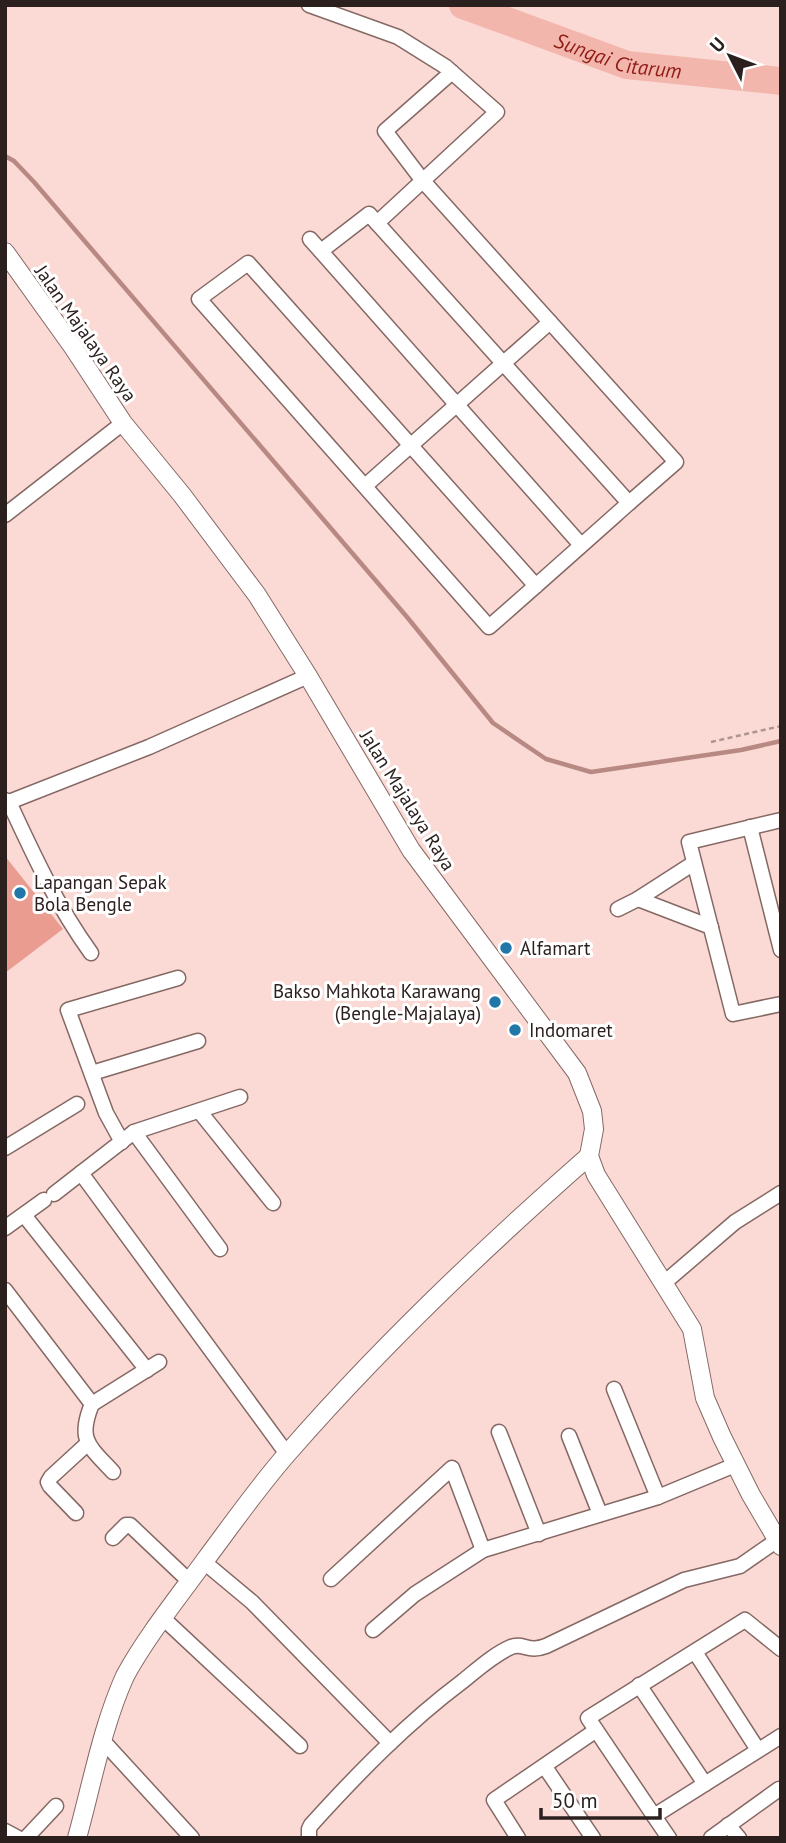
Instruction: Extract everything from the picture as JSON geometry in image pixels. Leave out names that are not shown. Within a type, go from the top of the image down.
[{"type":"street","points":[[309,5],[398,37],[452,72],[497,112],[377,223]]},
{"type":"street","points":[[452,72],[385,131],[423,181],[676,461],[536,586],[489,627],[200,299],[248,263],[536,586]]},
{"type":"street","points":[[321,251],[369,214],[629,503]]},
{"type":"street","points":[[310,239],[581,545]]},
{"type":"street","name":"Jalan Majalaya Raya","points":[[5,252],[123,423],[222,546],[257,595],[411,850],[577,1073],[592,1111],[594,1129],[589,1156],[603,1189],[692,1329],[705,1398],[736,1465],[778,1544]]},
{"type":"street","points":[[365,486],[550,322]]},
{"type":"street","points":[[5,515],[123,423]]},
{"type":"street","points":[[91,953],[64,914],[7,801],[187,731],[308,676]]},
{"type":"street","points":[[781,820],[689,842],[733,1014],[781,1004]]},
{"type":"street","points":[[750,827],[781,950]]},
{"type":"street","points":[[618,909],[694,863]]},
{"type":"street","points":[[638,899],[711,926]]},
{"type":"street","points":[[122,1142],[106,1114],[68,1010],[178,978]]},
{"type":"street","points":[[92,1073],[198,1041]]},
{"type":"street","points":[[5,1228],[134,1132],[240,1097]]},
{"type":"street","points":[[5,1148],[77,1104]]},
{"type":"street","points":[[200,1112],[273,1203]]},
{"type":"street","points":[[134,1132],[220,1249]]},
{"type":"street","points":[[77,1838],[103,1741],[125,1676],[189,1581],[287,1454],[393,1339],[495,1240],[589,1156]]},
{"type":"street","points":[[81,1174],[287,1454]]},
{"type":"street","points":[[664,1283],[735,1222],[781,1193]]},
{"type":"street","points":[[24,1215],[153,1366],[92,1404],[86,1423],[87,1444],[113,1472]]},
{"type":"street","points":[[6,1292],[92,1404]]},
{"type":"street","points":[[614,1389],[658,1497]]},
{"type":"street","points":[[499,1432],[539,1534]]},
{"type":"street","points":[[569,1436],[600,1514]]},
{"type":"street","points":[[76,1513],[48,1482],[87,1444]]},
{"type":"street","points":[[373,1630],[415,1594],[483,1550],[658,1497],[736,1465]]},
{"type":"street","points":[[331,1579],[452,1468],[483,1550]]},
{"type":"street","points":[[113,1538],[126,1525],[130,1525],[189,1581]]},
{"type":"street","points":[[309,1838],[311,1825],[390,1743],[438,1699],[500,1652],[515,1645],[535,1650],[546,1646],[684,1580],[740,1566],[778,1544]]},
{"type":"street","points":[[204,1562],[252,1602],[390,1743]]},
{"type":"street","points":[[164,1619],[300,1746]]},
{"type":"street","points":[[669,1838],[588,1718],[744,1620],[781,1648]]},
{"type":"street","points":[[695,1652],[758,1750]]},
{"type":"street","points":[[639,1685],[705,1784]]},
{"type":"street","points":[[518,1838],[494,1800],[595,1731]]},
{"type":"street","points":[[654,1815],[781,1736]]},
{"type":"street","points":[[103,1741],[192,1838]]},
{"type":"street","points":[[545,1767],[593,1838]]},
{"type":"street","points":[[712,1838],[779,1789],[781,1791]]},
{"type":"street","points":[[26,1838],[56,1806]]},
{"type":"street","points":[[728,1825],[739,1838]]},
{"type":"street","points":[[5,1831],[18,1838]]},
{"type":"path","points":[[711,741],[781,726]]},
{"type":"shaded area","name":"Lapangan Sepak Bola Bengle","points":[[5,856],[63,929],[5,973]]},
{"type":"waterway","name":"Sungai Citarum","points":[[463,5],[627,65],[781,81]]},
{"type":"waterway","points":[[5,156],[14,161],[34,182],[407,617],[493,723],[546,759],[591,772],[741,750],[781,741]]},
{"type":"place","name":"Lapangan Sepak Bola Bengle","points":[[20,893]]},
{"type":"place","name":"Alfamart","points":[[506,948]]},
{"type":"place","name":"Bakso Mahkota Karawang (Bengle-Majalaya)","points":[[495,1002]]},
{"type":"place","name":"Indomaret","points":[[515,1030]]}]
